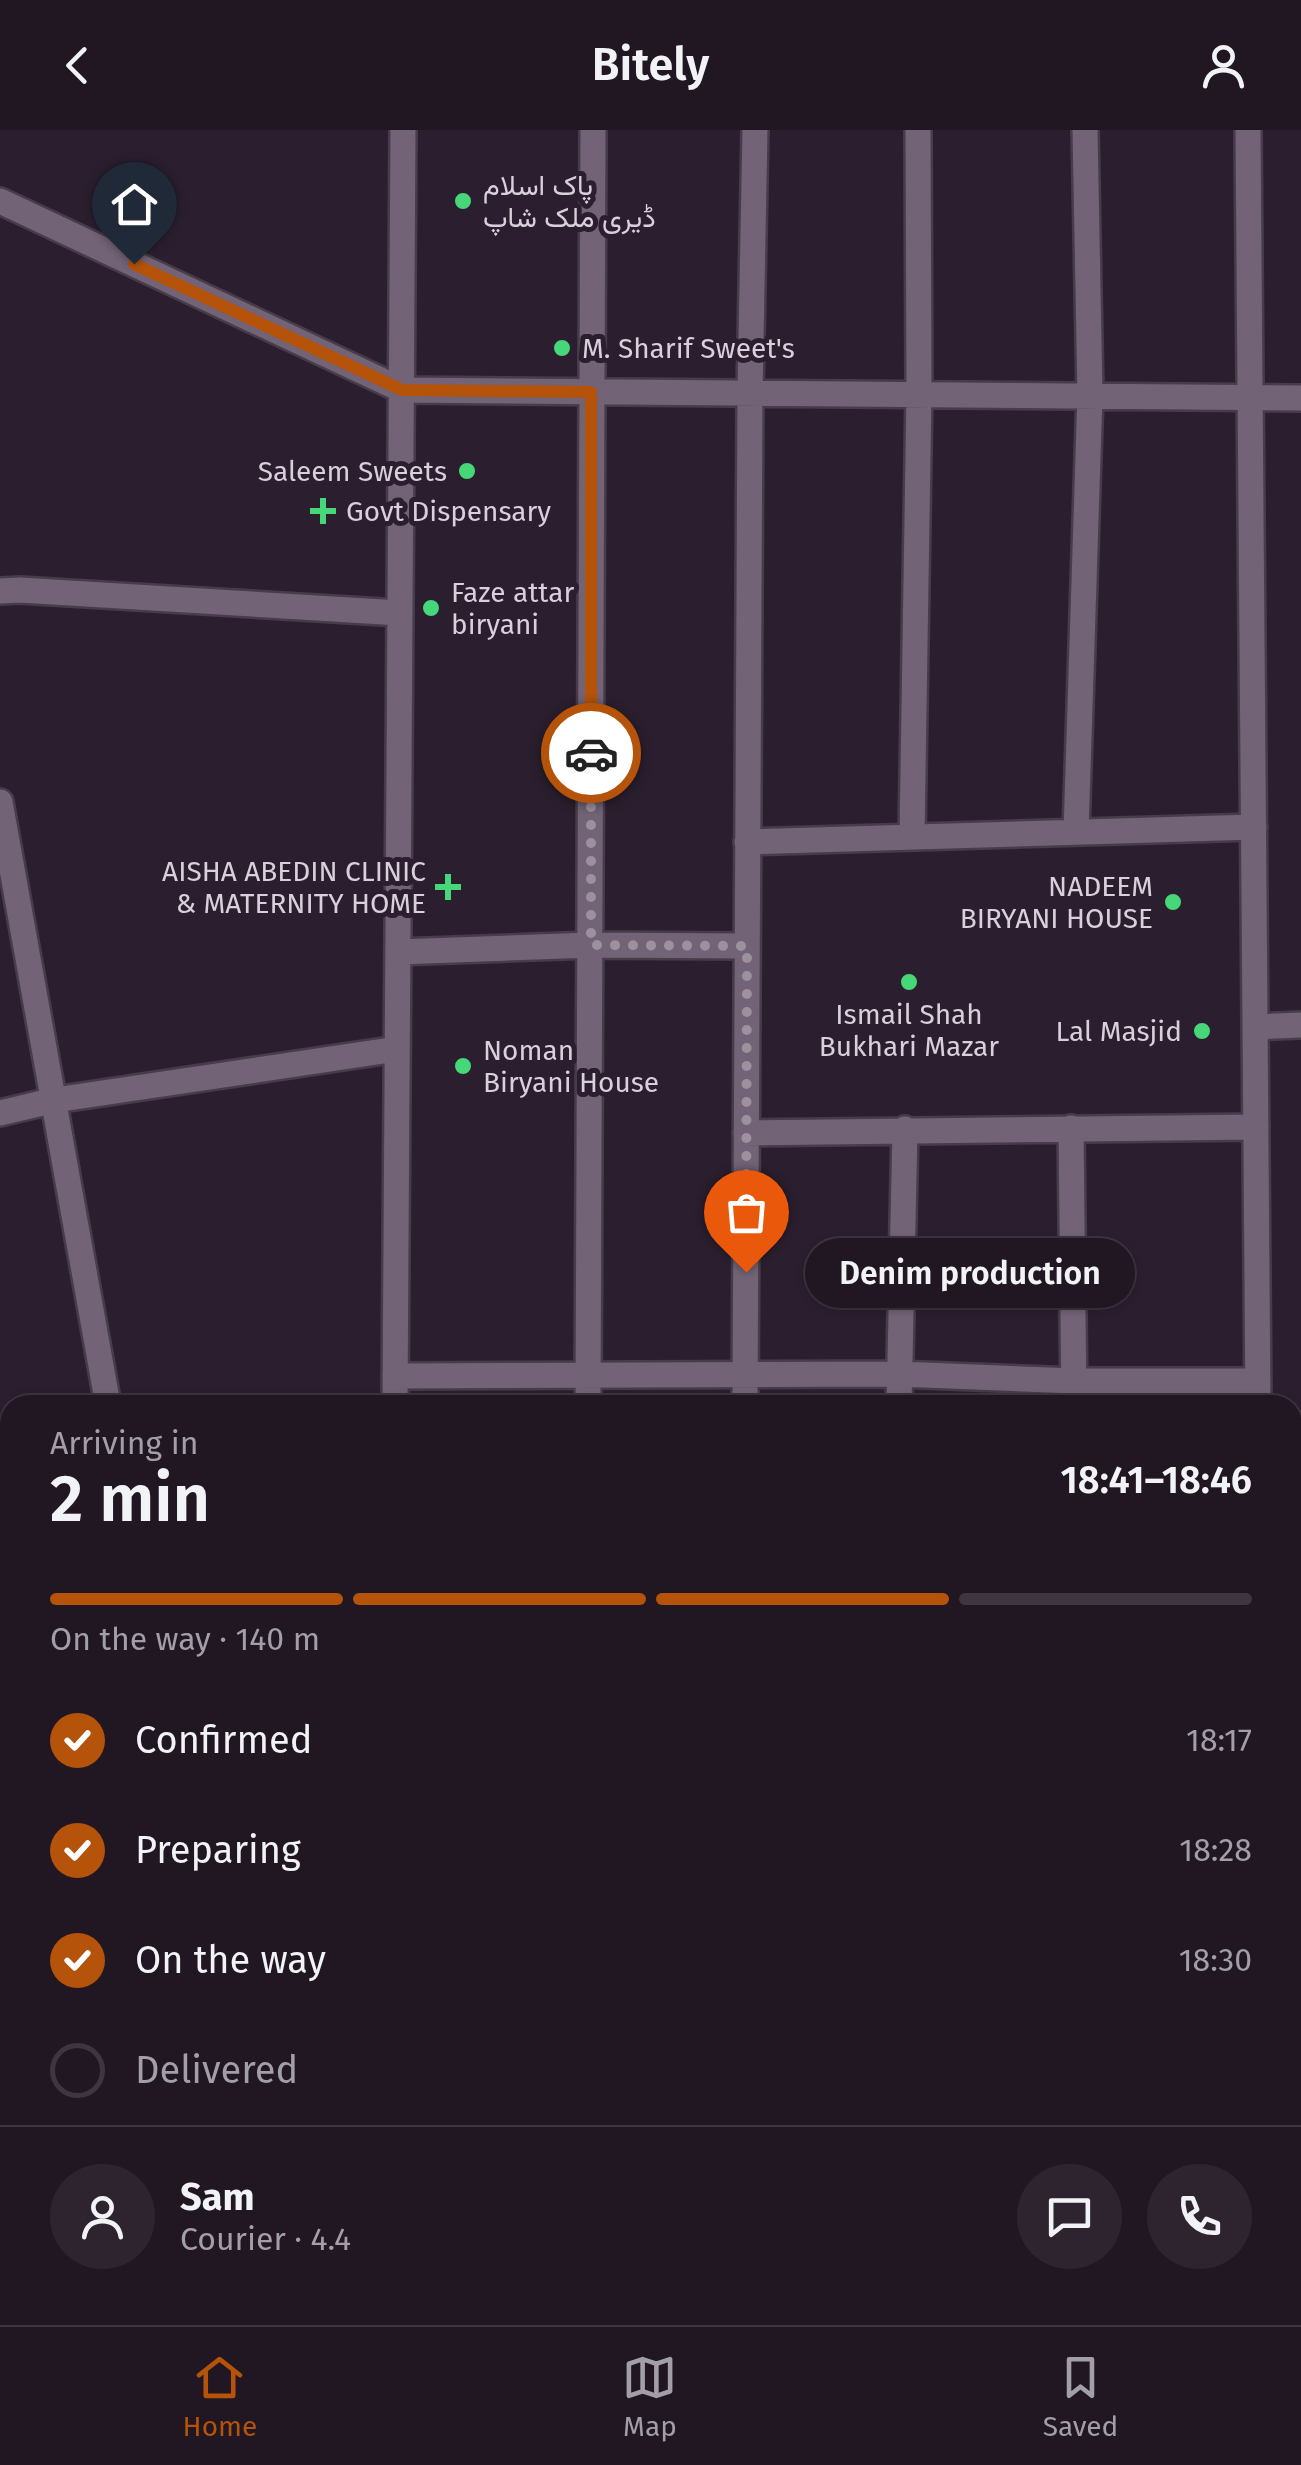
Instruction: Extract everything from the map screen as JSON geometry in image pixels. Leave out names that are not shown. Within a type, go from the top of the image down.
[{"type":"street","points":[[394,1395],[403,130]]},
{"type":"street","points":[[588,1395],[593,130]]},
{"type":"street","points":[[744,1395],[755,130]]},
{"type":"street","points":[[912,837],[919,392],[918,130]]},
{"type":"street","points":[[1076,832],[1090,394],[1085,130]]},
{"type":"street","points":[[395,1376],[899,1374],[1074,1393],[1258,1393],[1248,130]]},
{"type":"street","points":[[0,201],[402,390],[1301,398]]},
{"type":"street","points":[[0,591],[400,613]]},
{"type":"street","points":[[0,802],[106,1395]]},
{"type":"street","points":[[747,842],[1254,827]]},
{"type":"street","points":[[398,952],[591,945],[747,946]]},
{"type":"street","points":[[1256,1026],[1301,1026]]},
{"type":"street","points":[[0,1113],[56,1100],[398,1049]]},
{"type":"street","points":[[746,1134],[1256,1127]]},
{"type":"street","points":[[1070,1128],[1074,1393]]},
{"type":"street","points":[[900,1395],[905,1129]]},
{"type":"way so far","points":[[591,753],[591,945],[747,946],[746,1272]]},
{"type":"place","name":"پاک اسلام ڈیری ملک شاپ","points":[[463,201]]},
{"type":"place","name":"M. Sharif Sweet's","points":[[562,348]]},
{"type":"place","name":"Saleem Sweets","points":[[467,471]]},
{"type":"place","name":"Govt Dispensary","points":[[323,511]]},
{"type":"place","name":"Faze attar biryani","points":[[431,608]]},
{"type":"place","name":"AISHA ABEDIN CLINIC & MATERNITY HOME","points":[[448,887]]},
{"type":"place","name":"NADEEM BIRYANI HOUSE","points":[[1173,902]]},
{"type":"place","name":"Ismail Shah Bukhari Mazar","points":[[909,982]]},
{"type":"place","name":"Lal Masjid","points":[[1202,1031]]},
{"type":"place","name":"Noman Biryani House","points":[[463,1066]]},
{"type":"place","name":"Denim production","points":[[746,1272]]},
{"type":"route","points":[[134,264],[402,390],[591,392],[591,753]]}]
